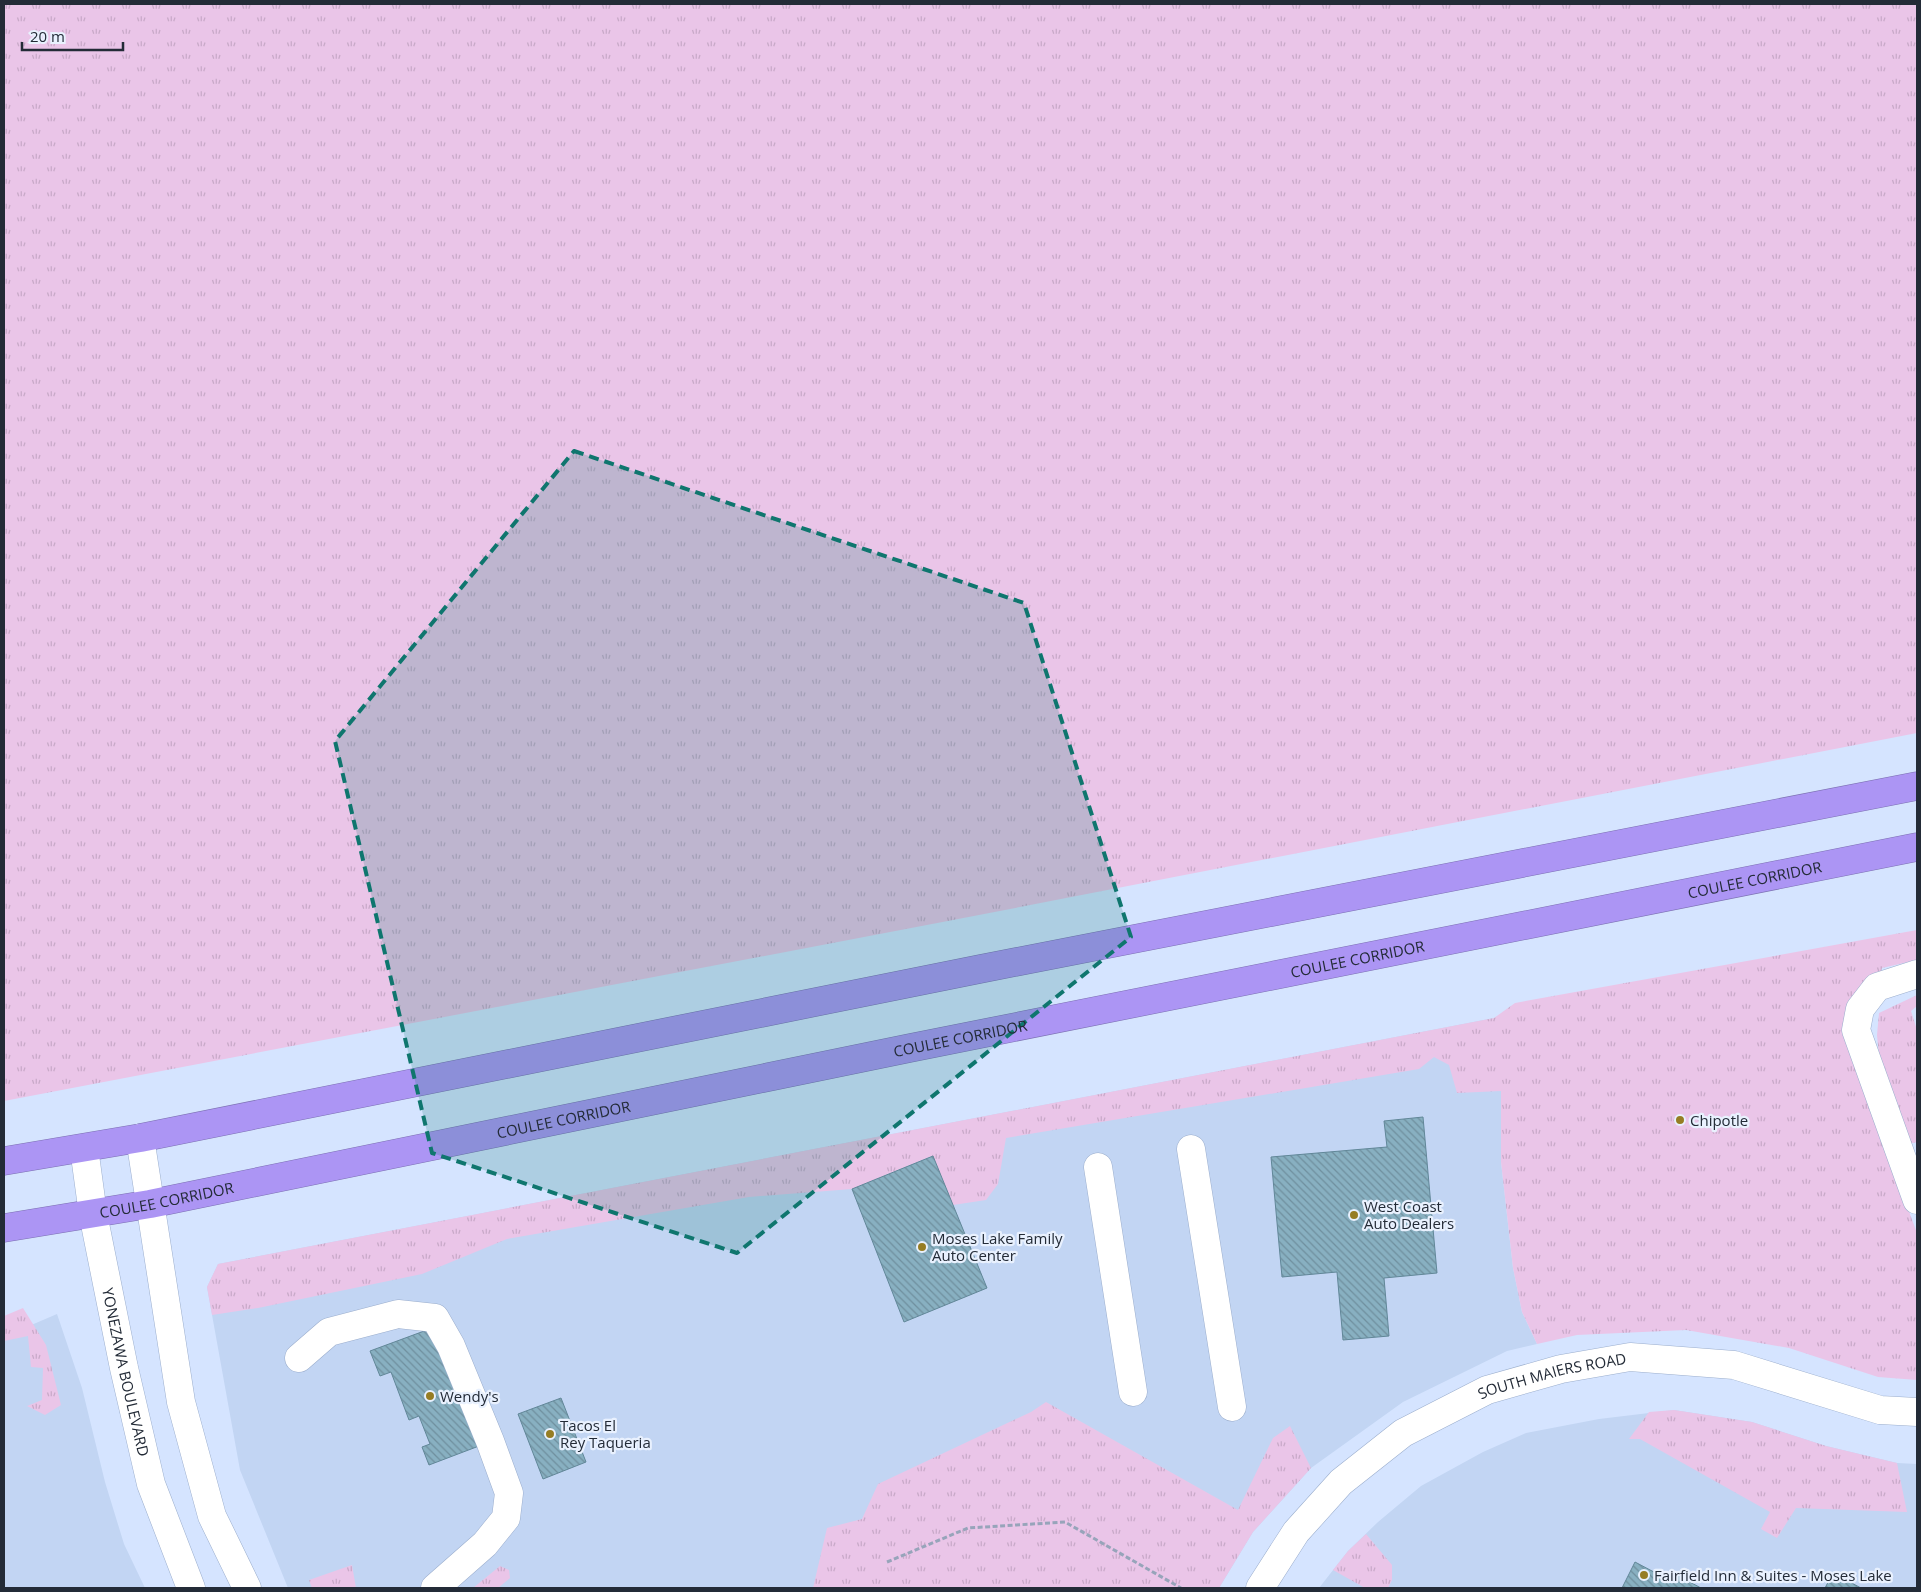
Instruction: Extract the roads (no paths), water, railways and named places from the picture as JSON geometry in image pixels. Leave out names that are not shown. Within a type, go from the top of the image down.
[{"type":"highway","points":[[4,1161],[140,1138],[980,969],[1917,786]]},
{"type":"highway","name":"COULEE CORRIDOR","points":[[4,1228],[150,1204],[920,1046],[1917,847]]},
{"type":"street","points":[[1917,974],[1877,987],[1860,1009],[1856,1030],[1917,1200]]},
{"type":"street","points":[[140,1138],[180,1402],[212,1516],[247,1588]]},
{"type":"street","name":"YONEZAWA BOULEVARD","points":[[84,1148],[93,1214],[124,1368],[151,1484],[191,1588]]},
{"type":"street","points":[[1191,1149],[1232,1407]]},
{"type":"street","points":[[1098,1167],[1133,1392]]},
{"type":"street","points":[[300,1358],[329,1332],[398,1314],[435,1318],[451,1346],[509,1493],[506,1518],[485,1544],[435,1588]]},
{"type":"street","name":"SOUTH MAIERS ROAD","points":[[1260,1588],[1296,1532],[1342,1482],[1402,1434],[1487,1390],[1561,1369],[1630,1357],[1734,1365],[1880,1410],[1917,1412]]},
{"type":"place","name":"Chipotle","points":[[1680,1120]]},
{"type":"place","name":"West Coast Auto Dealers","points":[[1354,1215]]},
{"type":"place","name":"Moses Lake Family Auto Center","points":[[922,1247]]},
{"type":"place","name":"Wendy's","points":[[430,1396]]},
{"type":"place","name":"Tacos El Rey Taqueria","points":[[550,1434]]},
{"type":"place","name":"Fairfield Inn & Suites - Moses Lake","points":[[1644,1575]]}]
